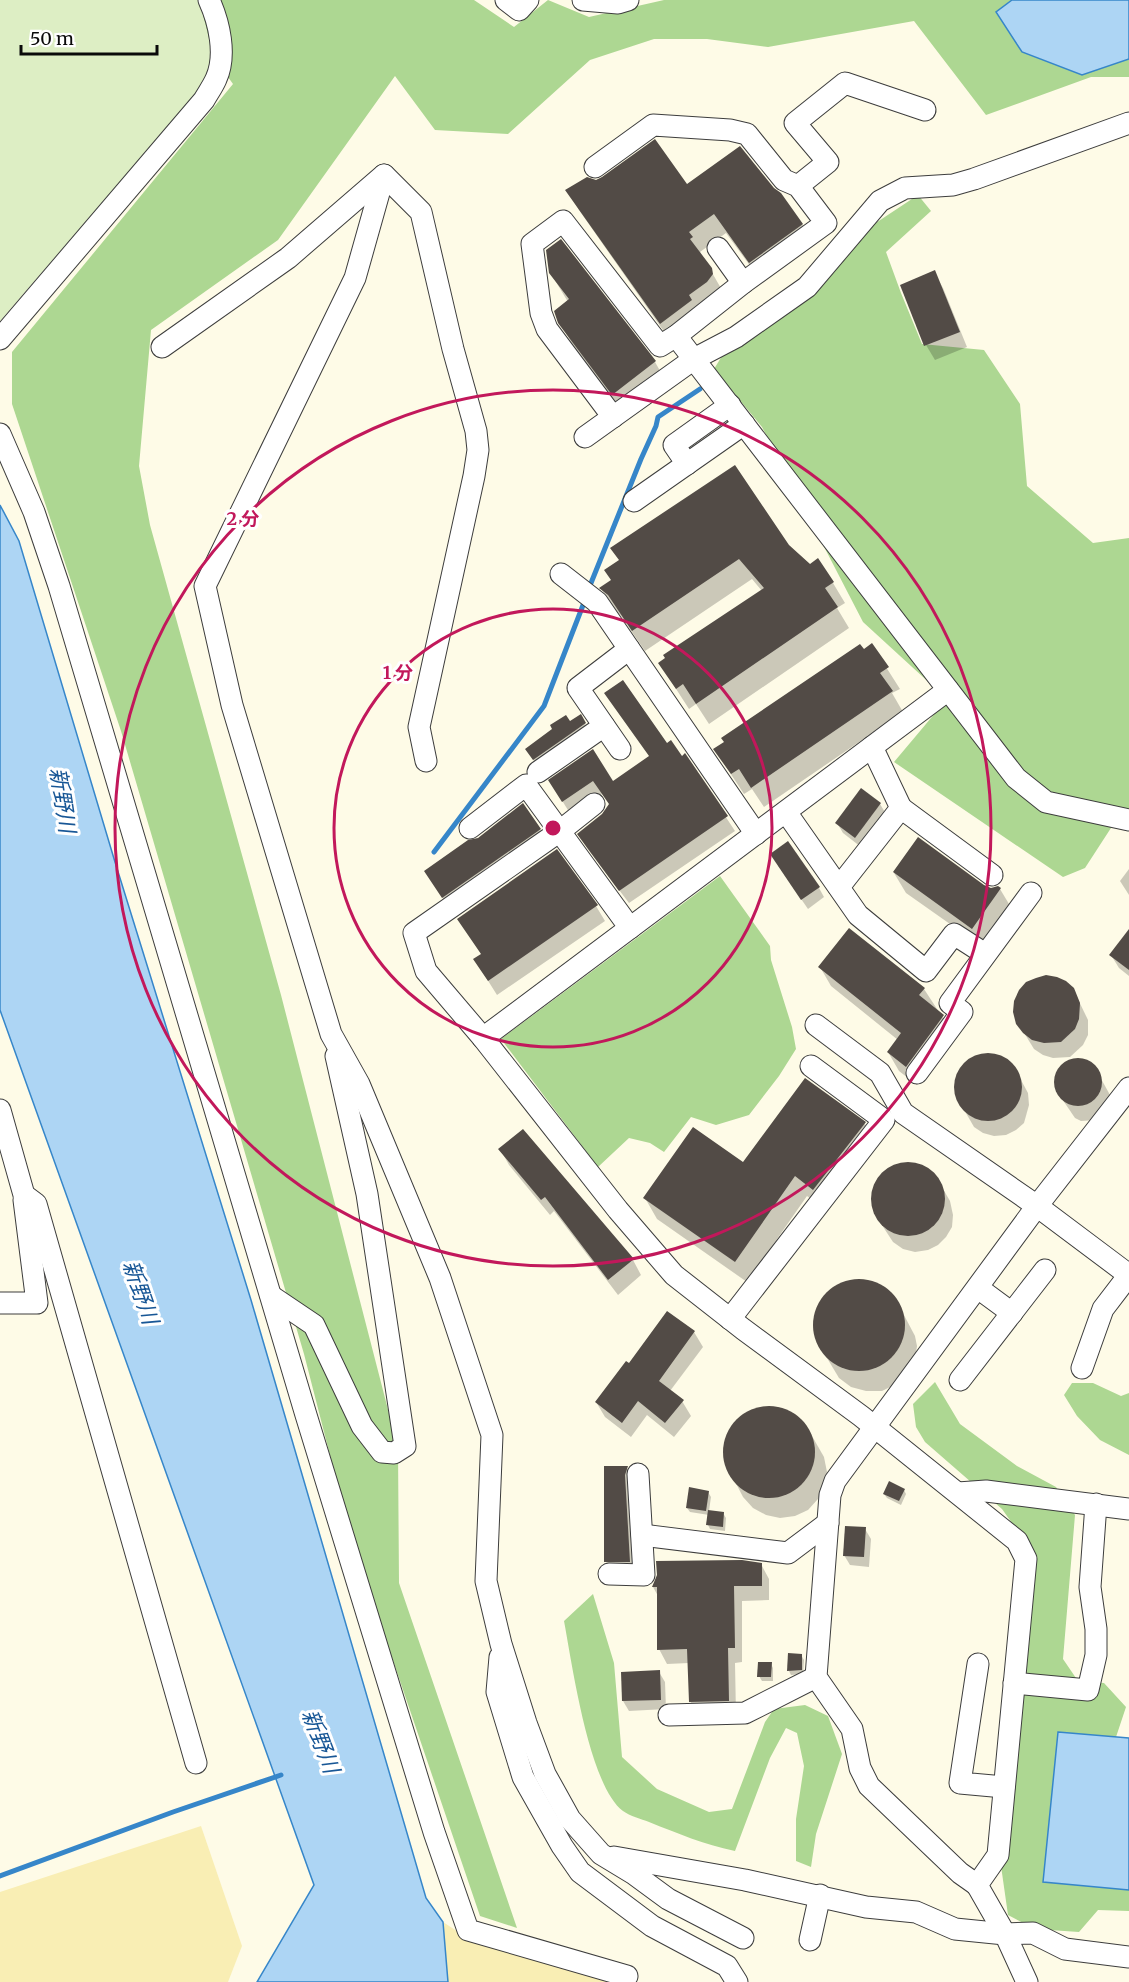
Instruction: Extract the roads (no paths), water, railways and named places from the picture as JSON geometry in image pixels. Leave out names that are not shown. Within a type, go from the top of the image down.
[{"type":"street","points":[[0,339],[204,100],[217,77],[221,48],[218,21],[209,0]]},
{"type":"street","points":[[506,0],[519,10],[528,0]]},
{"type":"street","points":[[583,0],[618,3],[628,0]]},
{"type":"street","points":[[798,186],[828,162],[795,123],[844,83],[925,110]]},
{"type":"street","points":[[585,437],[694,359],[736,337],[807,287],[880,201],[905,188],[952,185],[974,179],[1129,123]]},
{"type":"street","points":[[595,167],[653,125],[730,130],[747,134],[784,180],[798,186],[826,223],[847,240]]},
{"type":"street","points":[[162,347],[288,258],[384,175]]},
{"type":"street","points":[[384,175],[421,212],[477,440],[474,476],[418,727],[426,761]]},
{"type":"street","points":[[271,1296],[314,1325],[362,1425],[382,1452],[394,1453],[405,1446],[367,1194],[331,1034],[232,705],[206,586],[355,278],[384,175]]},
{"type":"street","points":[[613,417],[547,329],[541,313],[532,244],[563,221],[660,345],[676,336],[743,283],[826,223]]},
{"type":"street","points":[[718,248],[743,283]]},
{"type":"street","points":[[676,336],[1016,778],[1046,802],[1129,820]]},
{"type":"street","points":[[687,464],[674,445],[730,405]]},
{"type":"street","points":[[634,501],[744,424]]},
{"type":"street","points":[[0,434],[34,512],[59,586],[434,1832],[468,1930],[627,1976]]},
{"type":"street","points":[[561,574],[597,602],[756,834]]},
{"type":"street","points":[[620,748],[578,688],[629,649]]},
{"type":"street","points":[[483,1038],[948,690]]},
{"type":"street","points":[[538,772],[604,726]]},
{"type":"street","points":[[872,747],[901,808],[992,875]]},
{"type":"street","points":[[470,828],[526,785],[630,928]]},
{"type":"street","points":[[594,804],[560,831],[414,933],[426,971],[483,1038],[618,1210],[674,1275],[876,1428],[1017,1541],[1026,1558],[998,1855],[977,1885]]},
{"type":"street","points":[[838,887],[901,808]]},
{"type":"street","points":[[786,812],[858,915],[926,970],[954,934],[985,954]]},
{"type":"street","points":[[917,1073],[963,1012],[950,1003],[1031,893]]},
{"type":"street","points":[[816,1025],[880,1074],[903,1113],[1037,1206],[1129,1275],[1103,1309],[1082,1368]]},
{"type":"street","points":[[331,1034],[359,1084],[440,1278],[492,1436],[486,1581],[501,1644],[545,1774],[570,1819],[601,1854],[668,1899],[743,1938]]},
{"type":"street","points":[[730,1319],[884,1120],[811,1066]]},
{"type":"street","points":[[1028,1982],[1005,1934],[977,1885],[960,1873],[869,1786],[860,1768],[852,1729],[816,1677],[830,1495],[836,1481],[1037,1206],[1129,1088]]},
{"type":"street","points":[[0,1110],[24,1196],[37,1303],[0,1303]]},
{"type":"street","points":[[24,1196],[36,1204],[196,1763]]},
{"type":"street","points":[[960,1380],[1045,1270]]},
{"type":"street","points":[[978,1288],[1012,1313]]},
{"type":"street","points":[[609,1574],[644,1575],[638,1474]]},
{"type":"street","points":[[958,1493],[986,1491],[1129,1509]]},
{"type":"street","points":[[1014,1683],[1088,1690],[1096,1655],[1096,1629],[1090,1587],[1096,1504]]},
{"type":"street","points":[[642,1535],[788,1553],[828,1523]]},
{"type":"street","points":[[501,1644],[497,1692],[524,1777],[562,1846],[580,1872],[652,1926],[727,1966],[737,1982]]},
{"type":"street","points":[[978,1664],[960,1783],[1004,1787]]},
{"type":"street","points":[[669,1715],[745,1713],[816,1677]]},
{"type":"street","points":[[601,1854],[820,1895],[866,1907],[916,1912],[955,1929],[1005,1934],[1033,1933],[1065,1949],[1129,1957]]},
{"type":"street","points":[[810,1940],[820,1895]]},
{"type":"water","points":[[1012,0],[1129,0],[1129,59],[1082,75],[1022,52],[996,12]]},
{"type":"water","name":"新野川","points":[[0,505],[19,541],[115,862],[251,1300],[426,1898],[443,1922],[448,1982],[257,1982],[314,1885],[0,1010]]},
{"type":"water","points":[[1058,1732],[1129,1738],[1129,1890],[1043,1882]]},
{"type":"waterway","points":[[589,588],[658,417],[700,389]]},
{"type":"waterway","points":[[434,852],[544,706],[585,600]]},
{"type":"waterway","points":[[0,1876],[281,1775]]}]
